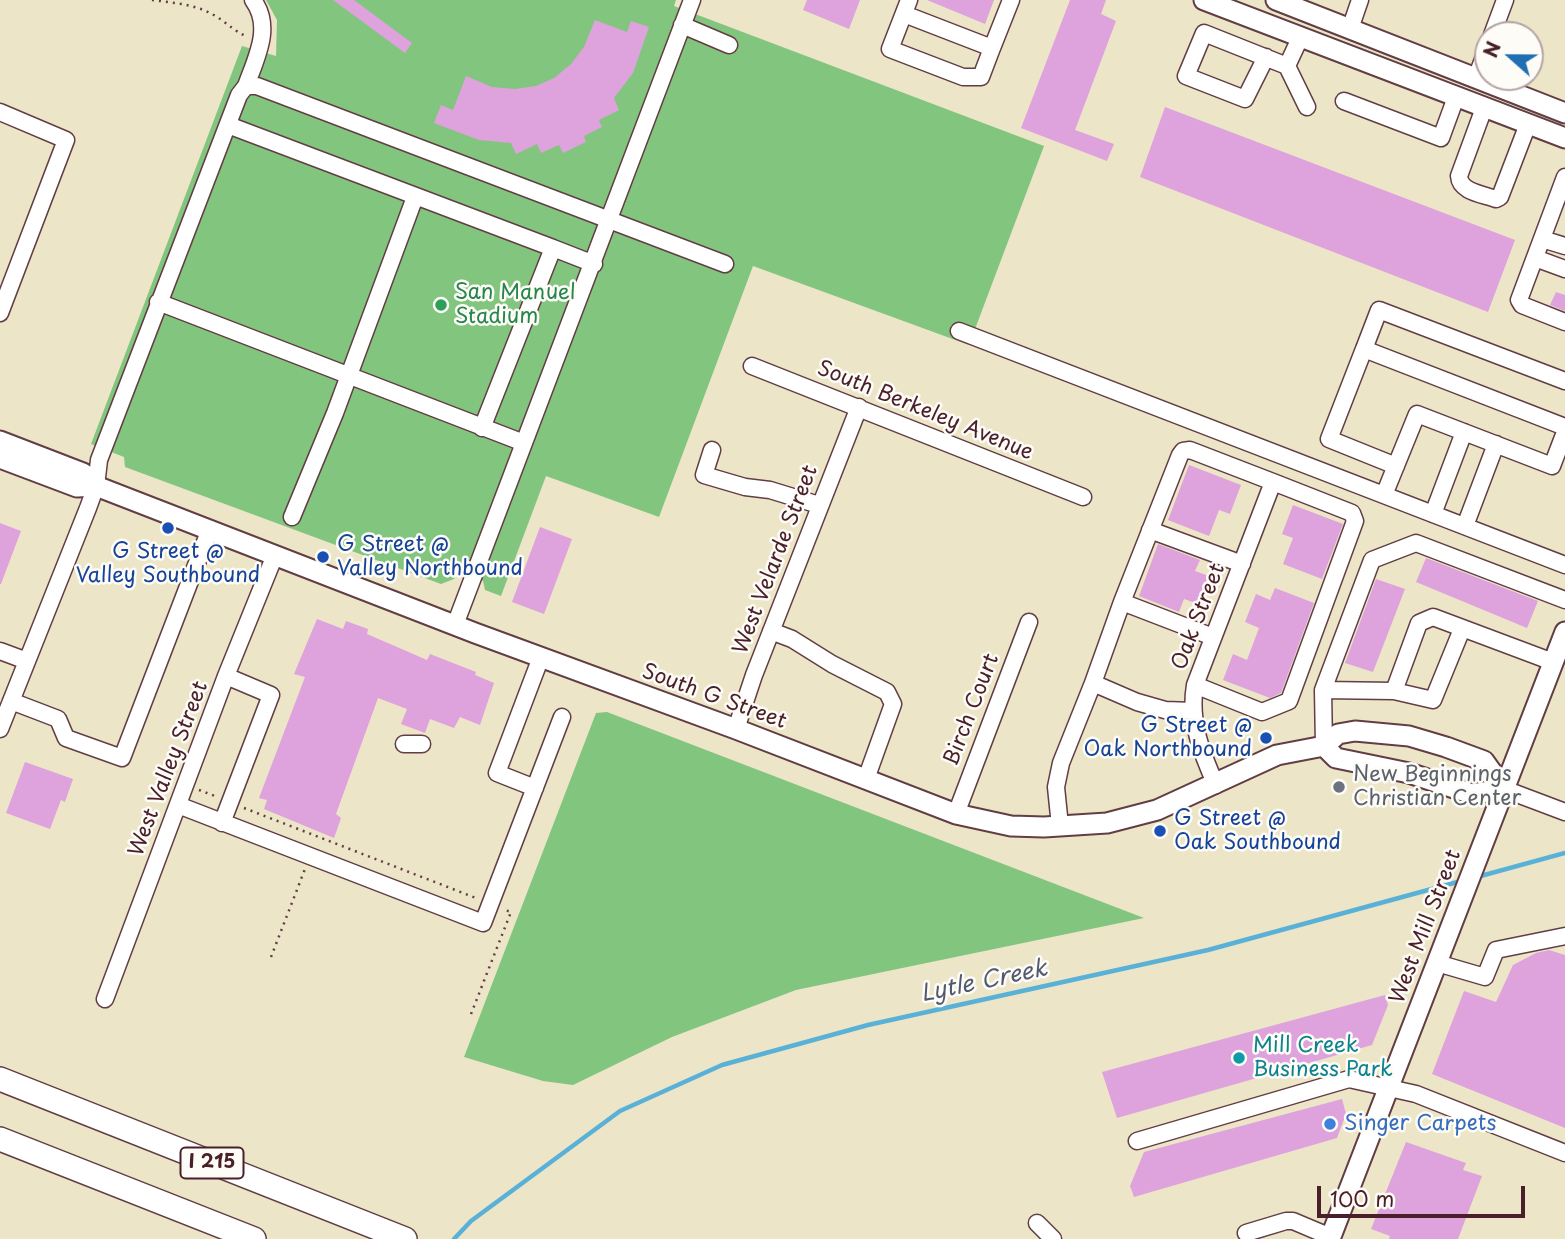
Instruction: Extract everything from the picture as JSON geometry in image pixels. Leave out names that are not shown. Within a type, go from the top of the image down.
[{"type":"highway","name":"I 215","points":[[0,1079],[404,1239]]},
{"type":"highway","name":"I 215","points":[[0,1139],[254,1239]]},
{"type":"main road","points":[[1204,0],[1565,138]]},
{"type":"main road","points":[[1276,0],[1474,77]]},
{"type":"main road","points":[[1509,91],[1565,113]]},
{"type":"main road","name":"South G Street","points":[[0,441],[83,473],[96,486]]},
{"type":"main road","name":"South G Street","points":[[0,458],[78,487],[96,486],[956,814],[1011,826],[1060,827],[1107,823],[1145,813],[1216,785],[1277,755],[1324,746],[1338,734],[1355,731],[1409,736],[1484,761],[1504,789]]},
{"type":"main road","name":"West Mill Street","points":[[1330,1238],[1565,632]]},
{"type":"main road","points":[[1324,746],[1336,758],[1409,773],[1472,794],[1504,789]]},
{"type":"street","points":[[0,729],[96,486],[99,460],[159,302],[259,52],[264,27],[261,10],[253,0]]},
{"type":"street","points":[[455,625],[692,0]]},
{"type":"street","points":[[992,48],[906,7],[890,49],[963,77],[981,78],[1011,0]]},
{"type":"street","points":[[1350,29],[1360,0]]},
{"type":"street","points":[[1497,21],[1505,0]]},
{"type":"street","points":[[682,25],[729,45]]},
{"type":"street","points":[[1266,57],[1245,99],[1186,76],[1204,33],[1266,57],[1287,66],[1307,107]]},
{"type":"street","points":[[1287,66],[1300,38]]},
{"type":"street","points":[[246,86],[257,86],[725,264]]},
{"type":"street","points":[[1344,100],[1441,138],[1456,97]]},
{"type":"street","points":[[1484,108],[1459,176],[1463,187],[1496,199],[1500,197],[1528,124]]},
{"type":"street","points":[[0,112],[66,139],[0,313]]},
{"type":"street","points":[[228,125],[594,264]]},
{"type":"street","points":[[1565,177],[1519,300],[1522,305],[1565,322]]},
{"type":"street","points":[[292,517],[349,375],[415,197]]},
{"type":"street","points":[[1542,239],[1565,246]]},
{"type":"street","points":[[482,428],[552,248]]},
{"type":"street","points":[[1535,258],[1565,269]]},
{"type":"street","points":[[159,302],[524,443]]},
{"type":"street","points":[[1396,466],[1329,439],[1379,310],[1565,381]]},
{"type":"street","points":[[959,331],[1565,565]]},
{"type":"street","points":[[1364,349],[1565,427]]},
{"type":"street","name":"South Berkeley Avenue","points":[[751,366],[1083,497]]},
{"type":"street","name":"West Velarde Street","points":[[736,729],[819,505],[859,407]]},
{"type":"street","points":[[1384,495],[1417,414],[1552,466],[1565,432]]},
{"type":"street","points":[[1433,514],[1464,432]]},
{"type":"street","points":[[1465,526],[1496,444]]},
{"type":"street","points":[[712,450],[705,475],[745,487],[771,490],[819,505]]},
{"type":"street","points":[[1060,827],[1056,787],[1061,763],[1150,530],[1183,451],[1190,450],[1352,513],[1355,521],[1289,701],[1262,712],[1195,685]]},
{"type":"street","name":"Oak Street","points":[[1216,785],[1203,757],[1193,711],[1195,685],[1273,482]]},
{"type":"street","points":[[11,701],[58,719],[66,738],[122,758],[209,529]]},
{"type":"street","points":[[1150,530],[1242,565]]},
{"type":"street","points":[[1324,746],[1323,690],[1372,561],[1416,543],[1565,600]]},
{"type":"street","name":"West Valley Street","points":[[105,999],[226,676],[275,555]]},
{"type":"street","points":[[1122,602],[1213,637]]},
{"type":"street","points":[[1394,691],[1419,623],[1433,617],[1553,662]]},
{"type":"street","name":"Birch Court","points":[[956,814],[1029,622]]},
{"type":"street","points":[[1323,690],[1394,691],[1433,700],[1462,629]]},
{"type":"street","points":[[771,631],[792,639],[832,664],[887,692],[893,704],[866,779]]},
{"type":"street","points":[[0,651],[27,660]]},
{"type":"street","points":[[535,788],[497,773],[541,657]]},
{"type":"street","points":[[222,823],[271,695],[226,676]]},
{"type":"street","points":[[1093,683],[1137,702],[1165,710],[1193,711]]},
{"type":"street","points":[[178,806],[483,923],[562,717]]},
{"type":"street","points":[[404,744],[422,744]]},
{"type":"street","points":[[1504,789],[1565,812]]},
{"type":"street","points":[[1437,963],[1485,977],[1496,950],[1565,936]]},
{"type":"street","points":[[1137,1141],[1349,1079],[1416,1094],[1565,1153]]},
{"type":"street","points":[[1246,1233],[1293,1221],[1330,1238]]},
{"type":"street","points":[[1037,1223],[1053,1239]]},
{"type":"path","points":[[152,0],[185,4],[204,10],[236,32],[252,38]]},
{"type":"path","points":[[271,957],[317,836]]},
{"type":"green space","name":"San Manuel Stadium","points":[[266,0],[676,0],[674,6],[1044,146],[969,345],[753,266],[659,517],[546,476],[501,596],[485,590],[483,581],[458,571],[454,579],[441,584],[125,467],[124,457],[91,444],[242,46],[276,56],[277,20]]},
{"type":"green space","points":[[607,712],[1144,918],[796,990],[672,1037],[573,1085],[543,1081],[464,1057],[596,713]]},
{"type":"building","points":[[333,0],[354,0],[412,43],[405,53]]},
{"type":"building","points":[[807,0],[860,0],[849,29],[803,10]]},
{"type":"building","points":[[927,0],[994,0],[985,24]]},
{"type":"building","points":[[1070,0],[1106,0],[1101,14],[1116,21],[1075,130],[1114,144],[1107,161],[1021,128]]},
{"type":"building","points":[[595,20],[627,32],[631,21],[649,27],[633,73],[614,98],[619,110],[599,120],[602,127],[584,136],[586,142],[563,153],[559,145],[541,153],[537,144],[516,154],[511,143],[479,140],[434,123],[441,105],[453,110],[466,76],[492,87],[515,89],[536,86],[554,78],[571,64],[584,47]]},
{"type":"building","points":[[1165,107],[1515,240],[1488,312],[1140,177]]},
{"type":"building","points":[[1556,292],[1565,295],[1565,311],[1550,305]]},
{"type":"building","points":[[1189,465],[1241,485],[1230,514],[1219,510],[1209,536],[1168,520]]},
{"type":"building","points":[[1293,505],[1343,524],[1322,579],[1283,564],[1293,538],[1282,534]]},
{"type":"building","points":[[0,523],[21,531],[1,584],[0,584]]},
{"type":"building","points":[[540,527],[572,539],[544,614],[512,602]]},
{"type":"building","points":[[1158,544],[1200,560],[1195,571],[1209,576],[1198,604],[1184,599],[1179,612],[1139,596]]},
{"type":"building","points":[[1426,558],[1538,601],[1527,628],[1416,582]]},
{"type":"building","points":[[1376,579],[1405,589],[1373,672],[1345,663]]},
{"type":"building","points":[[1275,588],[1314,603],[1281,693],[1270,698],[1223,680],[1233,654],[1247,660],[1259,628],[1245,622],[1256,594],[1270,600]]},
{"type":"building","points":[[317,619],[343,629],[346,621],[368,629],[367,634],[427,660],[430,654],[476,672],[475,675],[494,683],[480,725],[460,717],[454,728],[430,719],[425,733],[401,724],[407,709],[378,698],[336,814],[341,818],[334,838],[264,809],[267,800],[259,798],[305,677],[294,674]]},
{"type":"building","points":[[25,762],[73,779],[65,802],[61,800],[50,829],[6,813]]},
{"type":"building","points":[[1549,950],[1565,955],[1565,1128],[1432,1074],[1464,991],[1496,1002],[1513,965],[1536,953]]},
{"type":"building","name":"Mill Creek Business Park","points":[[1385,995],[1388,1005],[1372,1045],[1117,1118],[1102,1072]]},
{"type":"building","points":[[1342,1099],[1346,1114],[1337,1138],[1134,1197],[1130,1186],[1144,1152]]},
{"type":"building","points":[[1406,1142],[1466,1163],[1463,1170],[1482,1176],[1458,1239],[1389,1239],[1390,1236],[1371,1229]]},
{"type":"waterway","name":"Lytle Creek","points":[[1477,877],[1565,853]]},
{"type":"waterway","name":"Lytle Creek","points":[[454,1239],[471,1221],[620,1111],[722,1065],[868,1025],[1208,950],[1461,881]]},
{"type":"place","name":"San Manuel Stadium","points":[[441,305]]},
{"type":"place","name":"G Street @ Valley Southbound","points":[[168,528]]},
{"type":"place","name":"G Street @ Valley Northbound","points":[[323,557]]},
{"type":"place","name":"G Street @ Oak Northbound","points":[[1266,738]]},
{"type":"place","name":"New Beginnings Christian Center","points":[[1339,787]]},
{"type":"place","name":"G Street @ Oak Southbound","points":[[1160,831]]},
{"type":"place","name":"Mill Creek Business Park","points":[[1239,1058]]},
{"type":"place","name":"Singer Carpets","points":[[1330,1124]]}]
